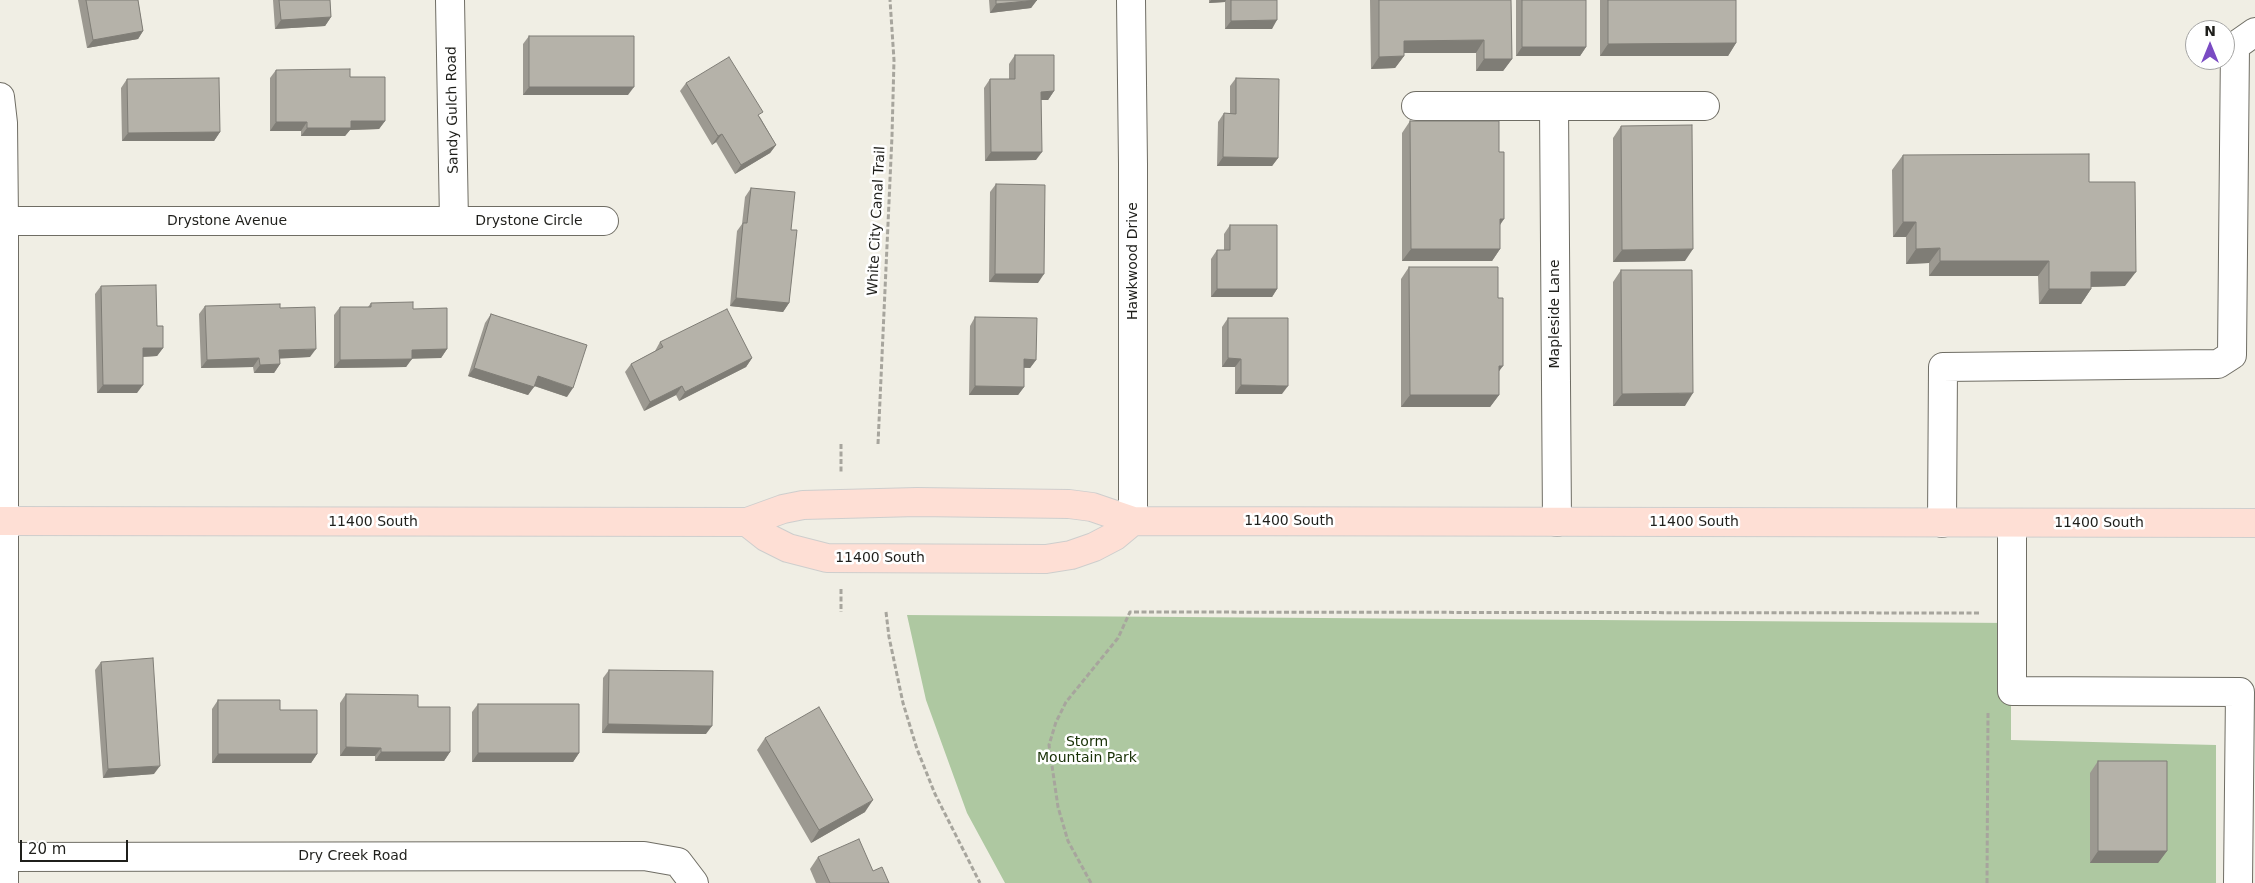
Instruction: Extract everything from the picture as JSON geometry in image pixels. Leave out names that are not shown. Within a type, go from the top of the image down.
[{"type":"main road","name":"11400 South","points":[[2,521],[746,522],[783,508],[803,505],[917,502],[1069,504],[1092,507],[1133,521],[2255,523]]},
{"type":"main road","name":"11400 South","points":[[746,522],[766,537],[788,548],[827,558],[1046,558],[1071,555],[1094,547],[1115,536],[1133,521]]},
{"type":"street","name":"Sandy Gulch Road","points":[[450,0],[454,221]]},
{"type":"street","name":"Hawkwood Drive","points":[[1131,0],[1134,164],[1133,521]]},
{"type":"street","points":[[1942,523],[1943,368],[2218,364],[2232,355],[2235,46],[2255,32]]},
{"type":"street","points":[[0,97],[3,123],[2,866]]},
{"type":"street","points":[[1416,106],[1705,106]]},
{"type":"street","name":"Mapleside Lane","points":[[1554,106],[1557,522]]},
{"type":"street","name":"Drystone Avenue","points":[[2,221],[454,221]]},
{"type":"street","name":"Drystone Circle","points":[[454,221],[604,221]]},
{"type":"street","points":[[2012,523],[2012,691],[2240,692],[2238,883]]},
{"type":"street","name":"Dry Creek Road","points":[[2,866],[644,856],[678,862],[694,883]]},
{"type":"path","name":"White City Canal Trail","points":[[878,444],[892,136],[894,60],[890,0]]},
{"type":"path","points":[[886,612],[903,703],[917,749],[934,794],[980,883]]},
{"type":"path","points":[[1091,883],[1068,841],[1052,779],[1049,746],[1056,722],[1066,702],[1118,638],[1130,612],[1988,613]]},
{"type":"path","points":[[1987,883],[1988,709]]},
{"type":"green space","name":"Storm Mountain Park","points":[[907,615],[2011,623],[2011,740],[2216,745],[2216,883],[1005,883],[967,813],[926,700]]},
{"type":"building","points":[[86,0],[138,0],[143,31],[93,40]]},
{"type":"building","points":[[279,0],[330,0],[331,17],[281,20]]},
{"type":"building","points":[[996,0],[1037,0],[996,4]]},
{"type":"building","points":[[1231,0],[1277,0],[1277,20],[1231,21]]},
{"type":"building","points":[[1379,0],[1511,0],[1512,59],[1484,59],[1484,40],[1404,41],[1404,56],[1379,57]]},
{"type":"building","points":[[1522,0],[1586,0],[1586,47],[1522,47]]},
{"type":"building","points":[[1608,0],[1736,0],[1736,43],[1608,44]]},
{"type":"building","points":[[529,36],[634,36],[634,87],[529,87]]},
{"type":"building","points":[[1015,55],[1054,55],[1054,91],[1041,92],[1042,152],[991,152],[990,79],[1015,79]]},
{"type":"building","points":[[729,57],[763,112],[758,115],[776,145],[741,165],[722,134],[718,136],[686,83]]},
{"type":"building","points":[[350,69],[350,77],[385,77],[385,121],[351,121],[351,128],[307,128],[307,122],[276,122],[276,70]]},
{"type":"building","points":[[219,78],[220,132],[128,133],[127,79]]},
{"type":"building","points":[[1236,78],[1279,79],[1278,158],[1223,157],[1224,113],[1236,114]]},
{"type":"building","points":[[1410,121],[1499,121],[1499,152],[1504,152],[1504,219],[1500,219],[1500,249],[1411,249]]},
{"type":"building","points":[[1692,125],[1693,249],[1622,250],[1621,126]]},
{"type":"building","points":[[2089,154],[2089,182],[2135,182],[2136,272],[2091,272],[2091,289],[2049,289],[2049,261],[1940,261],[1940,248],[1916,249],[1916,222],[1903,222],[1903,155]]},
{"type":"building","points":[[996,184],[1045,185],[1044,274],[995,274]]},
{"type":"building","points":[[751,188],[795,192],[791,230],[797,230],[789,303],[736,298],[743,223],[747,223]]},
{"type":"building","points":[[1230,225],[1277,225],[1277,289],[1217,289],[1217,250],[1230,250]]},
{"type":"building","points":[[1409,267],[1498,267],[1498,298],[1503,298],[1503,366],[1499,366],[1499,395],[1410,395]]},
{"type":"building","points":[[1621,270],[1692,270],[1693,393],[1622,394]]},
{"type":"building","points":[[156,285],[157,326],[163,326],[163,348],[143,348],[143,385],[103,385],[101,286]]},
{"type":"building","points":[[413,302],[413,309],[447,308],[447,349],[412,350],[412,359],[340,360],[340,307],[371,307],[371,303]]},
{"type":"building","points":[[280,304],[280,308],[315,307],[316,349],[279,350],[280,364],[260,365],[259,358],[207,360],[205,306]]},
{"type":"building","points":[[727,309],[752,358],[685,392],[682,386],[650,402],[631,364],[663,347],[660,342]]},
{"type":"building","points":[[491,314],[587,345],[573,388],[538,376],[534,387],[474,368]]},
{"type":"building","points":[[975,317],[1037,318],[1036,360],[1024,359],[1024,387],[975,386]]},
{"type":"building","points":[[1228,318],[1288,318],[1288,386],[1241,385],[1241,359],[1228,358]]},
{"type":"building","points":[[153,658],[160,766],[108,769],[101,662]]},
{"type":"building","points":[[609,670],[713,671],[712,726],[608,724]]},
{"type":"building","points":[[346,694],[418,695],[418,707],[450,707],[450,752],[381,752],[381,748],[346,747]]},
{"type":"building","points":[[218,700],[280,700],[280,710],[317,710],[317,754],[218,754]]},
{"type":"building","points":[[478,704],[579,704],[579,753],[478,753]]},
{"type":"building","points":[[819,707],[873,800],[819,830],[765,738]]},
{"type":"building","points":[[2098,761],[2167,761],[2167,851],[2098,851]]},
{"type":"building","points":[[859,839],[873,871],[882,867],[889,883],[830,883],[818,857]]}]
